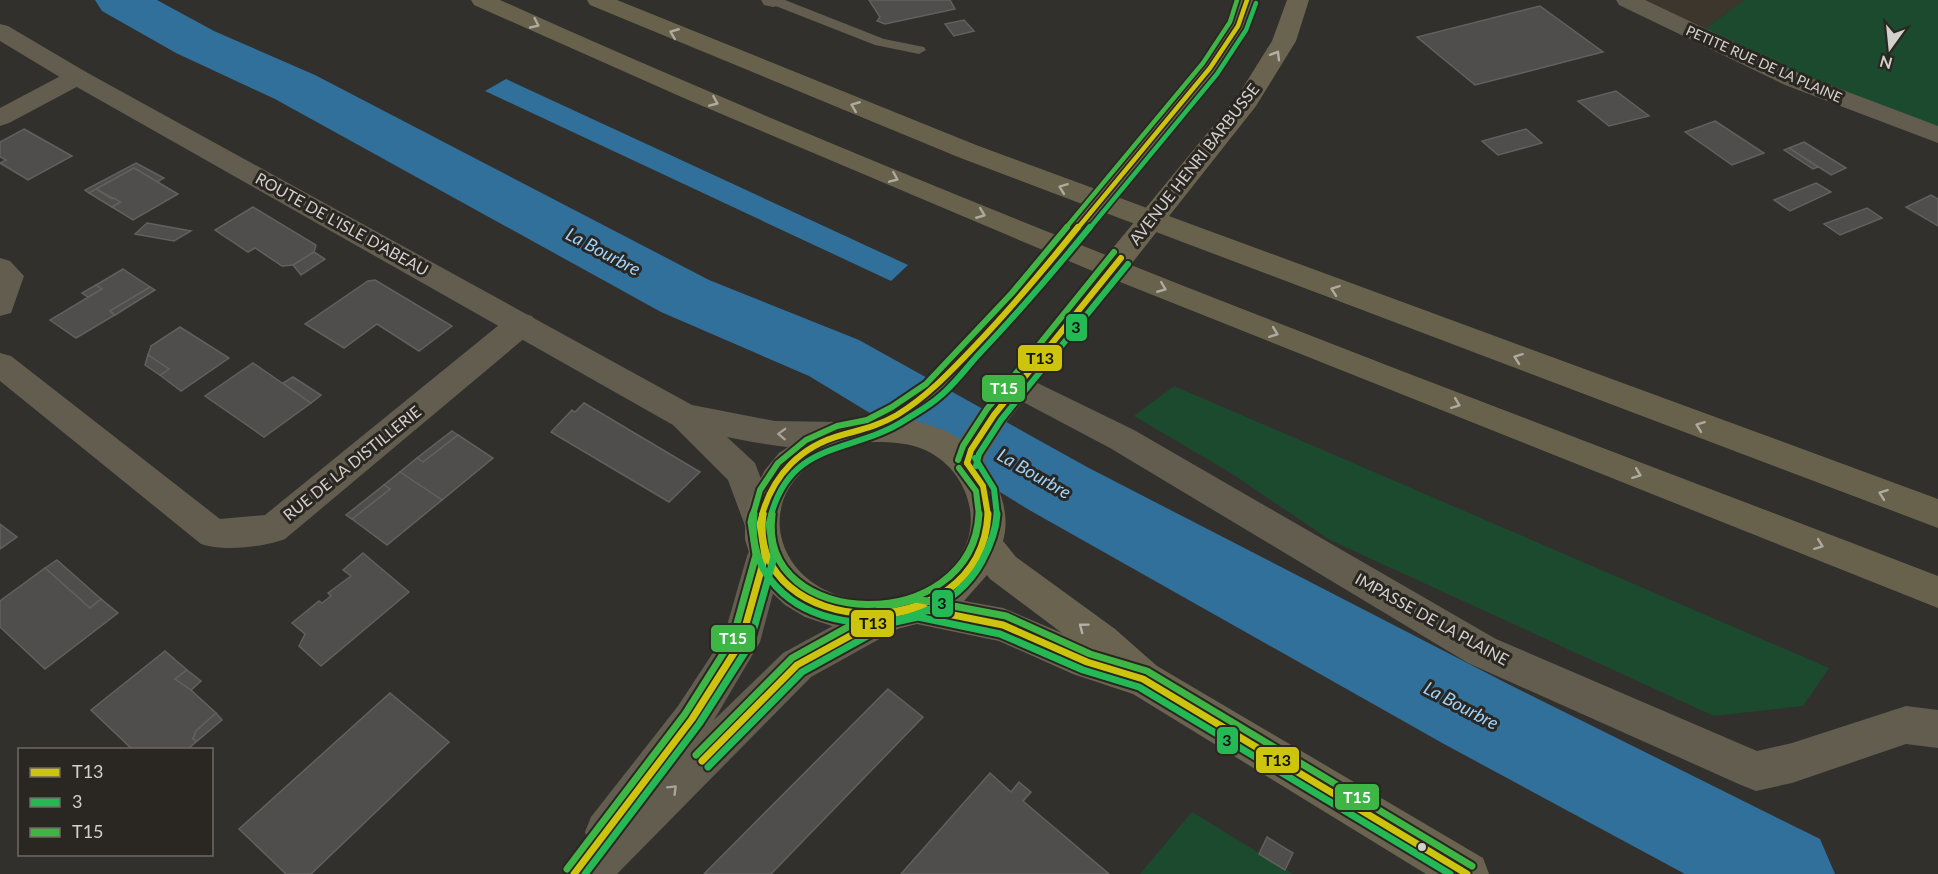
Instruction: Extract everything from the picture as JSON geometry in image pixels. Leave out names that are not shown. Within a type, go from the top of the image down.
[{"type":"highway","points":[[482,0],[587,48],[927,192],[1220,312],[1938,592]]},
{"type":"highway","points":[[598,0],[968,151],[1255,261],[1938,514]]},
{"type":"main road","name":"AVENUE HENRI BARBUSSE","points":[[969,457],[994,415],[1017,385],[1247,101],[1284,40],[1298,0]]},
{"type":"main road","points":[[1143,679],[1087,662],[1003,625],[903,611],[848,615],[812,604],[783,583],[763,540],[768,495],[785,469],[810,448],[869,426],[932,392],[1019,299],[1175,111],[1210,68],[1238,26],[1249,3]]},
{"type":"main road","points":[[869,426],[907,431],[941,443],[969,457],[984,487],[990,516],[985,545],[971,570],[948,592],[903,611]]},
{"type":"main road","points":[[985,545],[1003,568],[1102,641],[1143,679],[1467,874]]},
{"type":"street","name":"PETITE RUE DE LA PLAINE","points":[[1627,0],[1794,80],[1938,135]]},
{"type":"street","name":"ROUTE DE L'ISLE D'ABEAU","points":[[0,31],[78,77],[684,416],[743,473],[763,540]]},
{"type":"street","points":[[4,113],[78,77]]},
{"type":"street","points":[[0,268],[9,276],[0,306]]},
{"type":"street","name":"RUE DE LA DISTILLERIE","points":[[0,364],[214,534],[273,529],[521,324]]},
{"type":"street","name":"IMPASSE DE LA PLAINE","points":[[1017,385],[1122,438],[1482,651],[1756,771],[1792,763],[1906,725],[1938,729]]},
{"type":"street","name":"ROUTE DE L'ISLE D'ABEAU","points":[[684,416],[775,434],[869,426]]},
{"type":"street","points":[[574,874],[692,719],[741,642],[763,540]]},
{"type":"street","points":[[586,874],[797,665],[903,611]]},
{"type":"lane","points":[[773,0],[880,42],[919,50]]},
{"type":"shaded area","points":[[1627,0],[1744,0],[1697,35]]},
{"type":"green space","points":[[1744,0],[1938,0],[1938,134],[1697,35]]},
{"type":"green space","points":[[1174,386],[1829,668],[1803,706],[1714,716],[1330,540],[1231,473],[1134,416]]},
{"type":"green space","points":[[1192,812],[1293,874],[1140,874]]},
{"type":"water","points":[[506,79],[908,265],[891,281],[485,91]]},
{"type":"building","points":[[869,0],[950,0],[955,9],[885,24],[877,21],[880,17]]},
{"type":"building","points":[[1540,6],[1603,52],[1475,85],[1417,37]]},
{"type":"building","points":[[964,20],[974,31],[954,36],[945,24]]},
{"type":"building","points":[[1616,91],[1649,116],[1609,126],[1578,101]]},
{"type":"building","points":[[1715,121],[1764,153],[1732,165],[1685,132]]},
{"type":"building","points":[[24,129],[72,156],[28,180],[0,163],[6,160],[0,157],[0,142]]},
{"type":"building","points":[[1526,129],[1542,143],[1498,155],[1482,141]]},
{"type":"building","points":[[1804,142],[1846,168],[1831,175],[1789,148]]},
{"type":"building","points":[[1789,148],[1818,167],[1813,169],[1784,150]]},
{"type":"building","points":[[136,163],[164,178],[157,182],[134,168],[89,193],[85,190]]},
{"type":"building","points":[[134,168],[178,194],[133,220],[112,207],[120,202],[96,189]]},
{"type":"building","points":[[1816,183],[1831,192],[1790,211],[1774,200]]},
{"type":"building","points":[[96,189],[120,202],[112,207],[89,193]]},
{"type":"building","points":[[1931,195],[1938,199],[1938,226],[1906,207]]},
{"type":"building","points":[[253,207],[316,245],[314,252],[293,265],[282,266],[255,248],[248,252],[215,230]]},
{"type":"building","points":[[1867,208],[1882,218],[1840,235],[1824,224]]},
{"type":"building","points":[[147,223],[191,231],[174,241],[135,234]]},
{"type":"building","points":[[314,252],[325,259],[301,275],[293,265]]},
{"type":"building","points":[[123,269],[150,287],[110,311],[115,315],[76,338],[50,320],[102,289],[96,285]]},
{"type":"building","points":[[375,280],[452,326],[419,351],[377,324],[344,348],[305,324],[368,281]]},
{"type":"building","points":[[96,285],[102,289],[88,297],[82,293]]},
{"type":"building","points":[[150,287],[155,290],[115,315],[110,311]]},
{"type":"building","points":[[180,327],[229,358],[181,391],[160,375],[169,369],[148,355],[151,346]]},
{"type":"building","points":[[148,355],[169,369],[160,375],[145,365]]},
{"type":"building","points":[[253,363],[311,403],[264,437],[205,396]]},
{"type":"building","points":[[293,377],[321,395],[311,403],[283,383]]},
{"type":"building","points":[[584,403],[700,472],[669,502],[551,432],[572,410],[575,412]]},
{"type":"building","points":[[452,431],[458,435],[423,462],[417,458]]},
{"type":"building","points":[[458,435],[493,458],[442,500],[400,472],[417,458],[423,462]]},
{"type":"building","points":[[400,472],[442,500],[387,545],[352,519],[390,489],[384,485]]},
{"type":"building","points":[[384,485],[390,489],[352,519],[346,515]]},
{"type":"building","points":[[0,524],[17,537],[0,549]]},
{"type":"building","points":[[363,553],[409,592],[321,666],[299,646],[305,634],[292,623],[319,601],[322,603],[331,596],[328,593],[351,576],[343,570]]},
{"type":"building","points":[[57,560],[101,599],[90,608],[45,568]]},
{"type":"building","points":[[45,568],[90,608],[101,599],[118,613],[45,669],[0,627],[0,601]]},
{"type":"building","points":[[165,651],[187,670],[175,679],[216,713],[196,731],[193,739],[197,741],[189,748],[131,748],[91,710]]},
{"type":"building","points":[[187,670],[201,681],[191,690],[175,679]]},
{"type":"building","points":[[888,689],[923,717],[771,874],[704,874]]},
{"type":"building","points":[[390,693],[449,742],[311,874],[286,874],[239,829]]},
{"type":"building","points":[[216,713],[222,720],[197,741],[193,739],[196,731]]},
{"type":"building","points":[[990,773],[1011,792],[1019,782],[1031,792],[1023,801],[1109,874],[901,874]]},
{"type":"building","points":[[1267,837],[1293,853],[1285,870],[1259,854]]},
{"type":"waterway","name":"La Bourbre","points":[[120,0],[195,42],[295,87],[685,296],[834,358],[1059,489],[1476,714],[1785,874]]},
{"type":"transit line","name":"T15","points":[[567,869],[685,714],[733,638],[756,555],[751,522],[760,490],[778,463],[806,440],[837,426],[867,420],[892,407],[926,384],[1012,293],[1203,63],[1230,22],[1237,0]]},
{"type":"transit line","name":"T13","points":[[574,874],[692,719],[741,642],[765,556],[760,524],[768,494],[785,469],[810,448],[840,435],[870,429],[897,415],[932,391],[1019,299],[1210,68],[1238,26],[1247,0]]},
{"type":"transit line","name":"3","points":[[585,874],[699,724],[749,646],[774,557],[769,524],[776,498],[792,475],[815,456],[843,444],[874,437],[902,422],[939,397],[1026,305],[1217,74],[1246,30],[1256,3]]},
{"type":"transit line","name":"T15","points":[[958,460],[963,446],[987,409],[1114,252]]},
{"type":"transit line","name":"T13","points":[[967,463],[971,450],[994,415],[1121,258]]},
{"type":"transit line","name":"3","points":[[976,466],[979,454],[1001,420],[1128,264]]},
{"type":"transit line","name":"3","points":[[754,511],[754,542],[760,561],[777,587],[802,607],[831,619],[863,624],[895,622],[925,613],[952,597],[975,575],[990,547],[997,518],[996,496],[990,480],[975,458]]},
{"type":"transit line","name":"T13","points":[[763,513],[763,540],[772,565],[784,580],[807,598],[834,610],[863,615],[893,613],[922,605],[947,591],[968,570],[982,544],[987,524],[986,497],[981,483],[967,463]]},
{"type":"transit line","name":"T15","points":[[772,515],[771,531],[776,554],[790,574],[812,591],[837,601],[864,606],[892,604],[918,597],[942,584],[961,565],[974,540],[979,518],[977,495],[959,468]]},
{"type":"transit line","name":"T15","points":[[696,755],[792,658],[884,607],[916,599],[1006,616],[1090,654],[1147,671],[1472,866]]},
{"type":"transit line","name":"T13","points":[[702,761],[797,665],[888,615],[918,608],[1003,625],[1087,662],[1143,679],[1467,874]]},
{"type":"transit line","name":"3","points":[[708,767],[802,672],[891,623],[918,617],[1000,634],[1083,670],[1139,687],[1450,874]]}]
